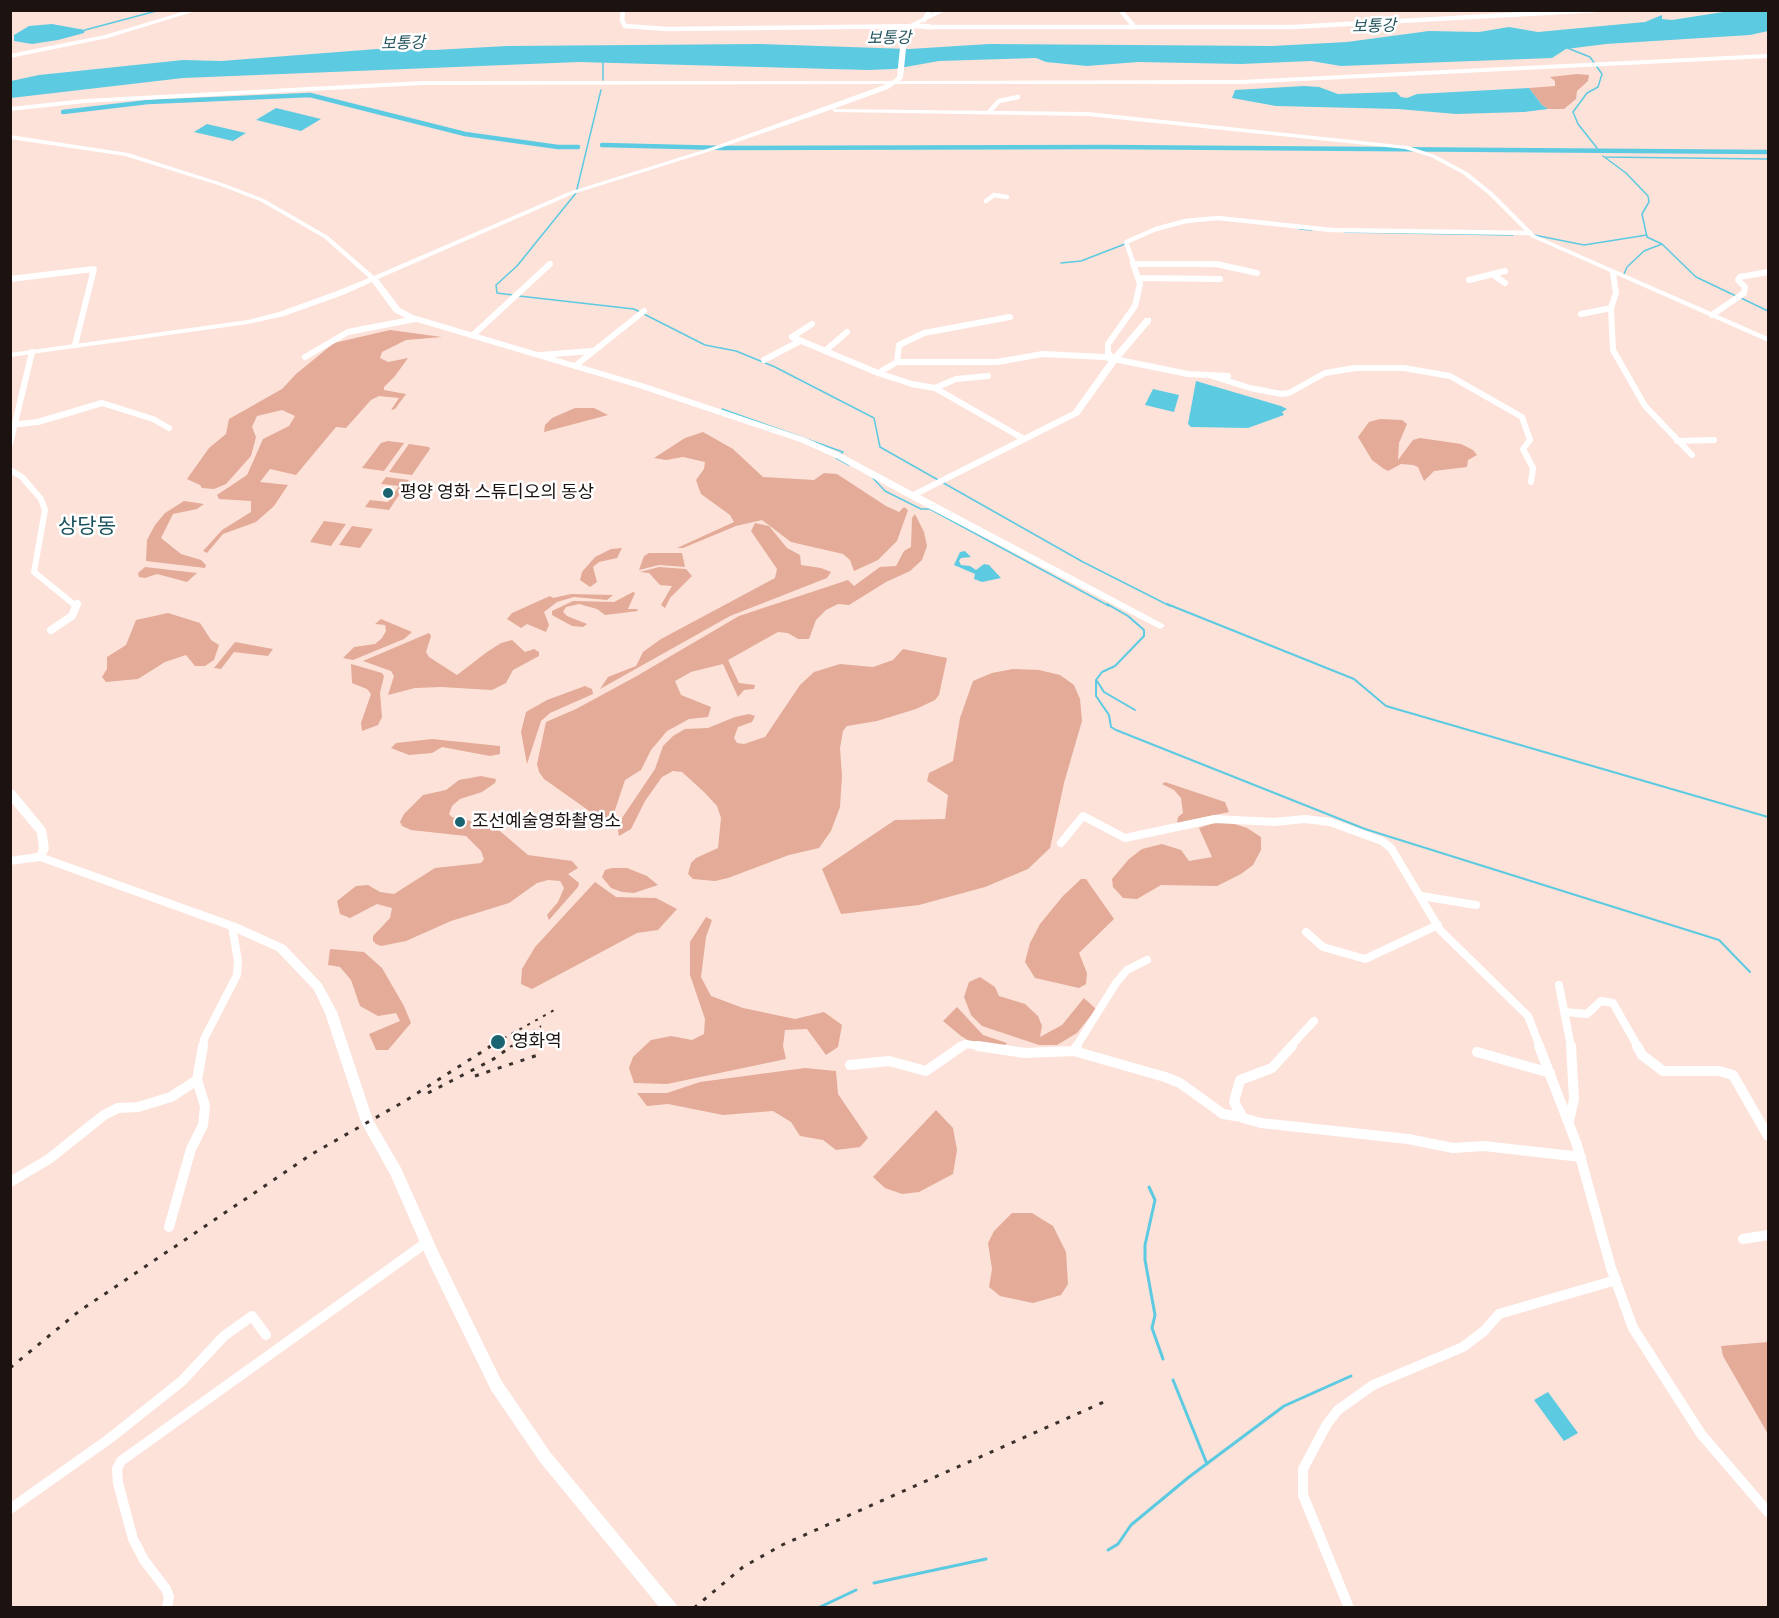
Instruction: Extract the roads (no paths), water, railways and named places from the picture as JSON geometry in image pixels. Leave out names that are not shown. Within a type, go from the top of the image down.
[{"type":"main road","points":[[10,56],[106,37],[197,10]]},
{"type":"main road","points":[[898,80],[905,28],[945,10]]},
{"type":"main road","points":[[10,109],[86,101],[422,83],[898,80],[1241,82],[1768,56]]},
{"type":"main road","points":[[10,355],[266,318],[374,279],[571,193],[723,146],[829,110],[898,80]]},
{"type":"main road","points":[[829,110],[1088,114],[1412,150],[1441,160],[1465,173],[1490,193],[1532,234],[1613,273],[1768,339]]},
{"type":"main road","points":[[10,137],[126,154],[262,200],[307,224],[374,279],[397,310],[415,319],[540,355],[803,440],[839,456],[1160,626]]},
{"type":"main road","points":[[912,496],[1076,413],[1114,360],[1148,320]]},
{"type":"main road","points":[[10,793],[42,832],[44,849],[40,857]]},
{"type":"main road","points":[[10,861],[40,857],[232,926],[281,948],[318,987],[331,1012],[367,1122],[396,1172],[496,1385],[545,1457],[670,1608]]},
{"type":"street","points":[[623,10],[622,20],[626,26],[667,29],[905,28],[974,23],[1132,25],[1158,28]]},
{"type":"street","points":[[924,20],[930,10]]},
{"type":"street","points":[[1124,10],[1122,11],[1132,25]]},
{"type":"street","points":[[924,27],[1317,26],[1598,10]]},
{"type":"street","points":[[989,112],[999,101],[1018,97]]},
{"type":"street","points":[[986,201],[994,195],[1007,197]]},
{"type":"street","points":[[1114,360],[1108,353],[1108,344],[1135,306],[1139,278],[1129,256],[1127,241],[1176,223],[1208,219],[1331,230],[1532,234]]},
{"type":"street","points":[[473,335],[550,264]]},
{"type":"street","points":[[1134,264],[1216,264],[1257,273]]},
{"type":"street","points":[[10,279],[94,269],[75,345]]},
{"type":"street","points":[[1469,280],[1505,271]]},
{"type":"street","points":[[1712,315],[1744,293],[1745,287],[1738,280],[1740,277],[1768,272]]},
{"type":"street","points":[[1613,273],[1615,301],[1611,308],[1613,350],[1622,370],[1652,414],[1692,455]]},
{"type":"street","points":[[1492,274],[1505,283]]},
{"type":"street","points":[[1139,278],[1220,279]]},
{"type":"street","points":[[1581,314],[1611,308]]},
{"type":"street","points":[[575,366],[644,311]]},
{"type":"street","points":[[897,362],[899,345],[924,333],[1010,317]]},
{"type":"street","points":[[305,357],[348,332],[415,319]]},
{"type":"street","points":[[812,324],[792,337],[878,373],[935,388],[1024,439]]},
{"type":"street","points":[[825,351],[847,332]]},
{"type":"street","points":[[764,360],[800,341]]},
{"type":"street","points":[[540,355],[593,351]]},
{"type":"street","points":[[10,444],[12,425],[32,352]]},
{"type":"street","points":[[878,373],[897,362],[997,362],[1043,354],[1114,360],[1188,374],[1228,376]]},
{"type":"street","points":[[1209,375],[1281,394],[1289,393],[1325,373],[1355,368],[1404,368],[1450,376],[1522,417],[1530,440],[1523,449],[1533,468],[1531,482]]},
{"type":"street","points":[[935,388],[956,379],[988,376]]},
{"type":"street","points":[[12,425],[38,422],[102,404],[153,419],[169,428]]},
{"type":"street","points":[[1677,441],[1714,440]]},
{"type":"street","points":[[10,470],[22,477],[41,499],[45,510],[34,572],[77,604],[72,616],[51,630]]},
{"type":"street","points":[[1061,843],[1083,816],[1125,838],[1215,819],[1274,822],[1318,819],[1382,841],[1391,848],[1448,938],[1528,1016],[1544,1051],[1581,1157],[1616,1280],[1633,1328],[1701,1434],[1768,1512]]},
{"type":"street","points":[[1421,896],[1476,905]]},
{"type":"street","points":[[1306,932],[1323,947],[1365,959],[1438,925]]},
{"type":"street","points":[[169,1227],[176,1212],[191,1149],[203,1125],[205,1106],[197,1080],[204,1039],[237,975],[238,961],[232,926]]},
{"type":"street","points":[[1074,1051],[1127,970],[1147,960]]},
{"type":"street","points":[[1559,985],[1570,1035],[1574,1099],[1569,1123]]},
{"type":"street","points":[[1565,1012],[1587,1014],[1601,1001],[1613,1003],[1642,1055],[1653,1065],[1663,1071],[1719,1071],[1733,1075],[1768,1136]]},
{"type":"street","points":[[1242,1117],[1234,1102],[1240,1080],[1272,1068],[1314,1021]]},
{"type":"street","points":[[850,1065],[889,1061],[926,1071],[935,1067],[965,1044],[1025,1053],[1074,1051],[1165,1077],[1180,1083],[1223,1114],[1261,1123],[1408,1139],[1453,1148],[1484,1146],[1581,1157]]},
{"type":"street","points":[[1477,1052],[1550,1073]]},
{"type":"street","points":[[10,1182],[48,1159],[104,1115],[118,1108],[138,1107],[171,1097],[197,1080]]},
{"type":"street","points":[[1743,1239],[1768,1235]]},
{"type":"street","points":[[167,1608],[169,1597],[166,1589],[144,1560],[133,1539],[118,1483],[117,1469],[121,1461],[427,1242]]},
{"type":"street","points":[[1348,1608],[1303,1495],[1303,1469],[1327,1424],[1338,1410],[1373,1385],[1435,1361],[1463,1347],[1484,1331],[1499,1314],[1594,1284],[1616,1280]]},
{"type":"street","points":[[10,1509],[182,1381],[224,1336],[252,1316],[266,1335]]},
{"type":"water","points":[[1768,11],[1768,31],[1750,35],[1606,44],[1566,49],[1552,58],[1341,66],[1311,61],[1241,64],[1138,62],[1087,66],[1046,62],[1036,58],[939,61],[894,69],[868,70],[579,62],[183,78],[11,98],[11,81],[39,75],[183,60],[221,61],[377,49],[760,44],[909,49],[989,44],[1272,46],[1347,42],[1429,31],[1479,32],[1509,27],[1538,32],[1645,22],[1662,15],[1662,19],[1672,20],[1723,12]]},
{"type":"water","points":[[52,24],[85,30],[84,33],[58,40],[32,44],[14,41],[14,35],[29,26]]},
{"type":"water","points":[[1319,87],[1338,94],[1396,92],[1401,97],[1407,98],[1417,94],[1529,88],[1548,109],[1456,114],[1398,109],[1276,106],[1232,98],[1235,90]]},
{"type":"water","points":[[276,108],[321,119],[301,131],[256,120]]},
{"type":"water","points":[[207,124],[246,133],[233,141],[194,132]]},
{"type":"water","points":[[1196,381],[1287,409],[1282,412],[1284,415],[1248,428],[1191,427],[1188,424]]},
{"type":"water","points":[[1153,389],[1179,395],[1174,412],[1145,405]]},
{"type":"water","points":[[965,551],[971,557],[961,558],[959,561],[961,565],[970,566],[976,570],[984,564],[989,565],[1001,578],[982,582],[974,579],[975,574],[954,565],[960,552]]},
{"type":"water","points":[[1548,1392],[1578,1433],[1564,1441],[1534,1400]]},
{"type":"waterway","points":[[85,30],[160,10]]},
{"type":"waterway","points":[[1565,47],[1590,57],[1602,74],[1598,87],[1587,93],[1573,112],[1578,124],[1597,148]]},
{"type":"waterway","points":[[603,60],[603,80]]},
{"type":"waterway","points":[[513,295],[497,293],[496,285],[517,266],[576,193],[601,90]]},
{"type":"waterway","points":[[63,112],[148,102],[310,95],[465,134],[558,147],[578,147]]},
{"type":"waterway","points":[[602,145],[725,148],[1105,147],[1768,152]]},
{"type":"waterway","points":[[1604,157],[1768,159]]},
{"type":"waterway","points":[[1604,157],[1626,173],[1648,196],[1649,202],[1642,214],[1647,235]]},
{"type":"waterway","points":[[1300,229],[1312,230]]},
{"type":"waterway","points":[[1345,232],[1513,235]]},
{"type":"waterway","points":[[1534,235],[1584,245],[1647,235]]},
{"type":"waterway","points":[[1647,235],[1662,244]]},
{"type":"waterway","points":[[1061,263],[1081,261],[1125,244]]},
{"type":"waterway","points":[[1624,274],[1627,267],[1644,251],[1662,244]]},
{"type":"waterway","points":[[1662,244],[1696,277],[1736,296]]},
{"type":"waterway","points":[[519,296],[634,309],[705,345],[736,351],[775,367],[874,418],[880,447],[1083,562],[1170,606]]},
{"type":"waterway","points":[[1741,298],[1768,311]]},
{"type":"waterway","points":[[722,409],[843,452],[836,458],[849,465]]},
{"type":"waterway","points":[[873,478],[885,491],[921,509],[930,509],[1109,606]]},
{"type":"waterway","points":[[1107,604],[1128,616],[1144,630],[1144,636],[1115,666],[1102,672],[1096,680],[1096,696],[1109,715],[1111,727],[1116,730],[1365,829],[1719,940],[1750,972]]},
{"type":"waterway","points":[[1167,604],[1354,679],[1386,706],[1768,817]]},
{"type":"waterway","points":[[1097,681],[1104,692],[1135,710]]},
{"type":"waterway","points":[[1149,1187],[1155,1200],[1145,1245],[1145,1260],[1155,1315],[1152,1328],[1163,1359]]},
{"type":"waterway","points":[[1207,1464],[1284,1406],[1351,1376]]},
{"type":"waterway","points":[[1173,1380],[1207,1464]]},
{"type":"waterway","points":[[1108,1550],[1118,1544],[1131,1525],[1207,1464]]},
{"type":"waterway","points":[[874,1583],[986,1559]]},
{"type":"waterway","points":[[818,1608],[856,1590]]},
{"type":"railway","points":[[488,1047],[558,1008]]},
{"type":"railway","points":[[510,1047],[541,1026]]},
{"type":"railway","points":[[10,1368],[78,1312],[312,1154],[405,1101],[491,1046]]},
{"type":"railway","points":[[428,1093],[492,1060],[512,1046]]},
{"type":"railway","points":[[475,1076],[538,1055]]},
{"type":"railway","points":[[694,1608],[743,1567],[782,1545],[1106,1401]]},
{"type":"place","name":"평양 영화 스튜디오의 동상","points":[[388,493]]},
{"type":"place","name":"조선예술영화촬영소","points":[[460,822]]},
{"type":"place","name":"영화역","points":[[498,1042]]},
{"type":"district","name":"상당동","points":[[87,527]]},
{"type":"water label","name":"보통강","points":[[1374,27]]},
{"type":"water label","name":"보통강","points":[[889,39]]},
{"type":"water label","name":"보통강","points":[[403,44]]}]
